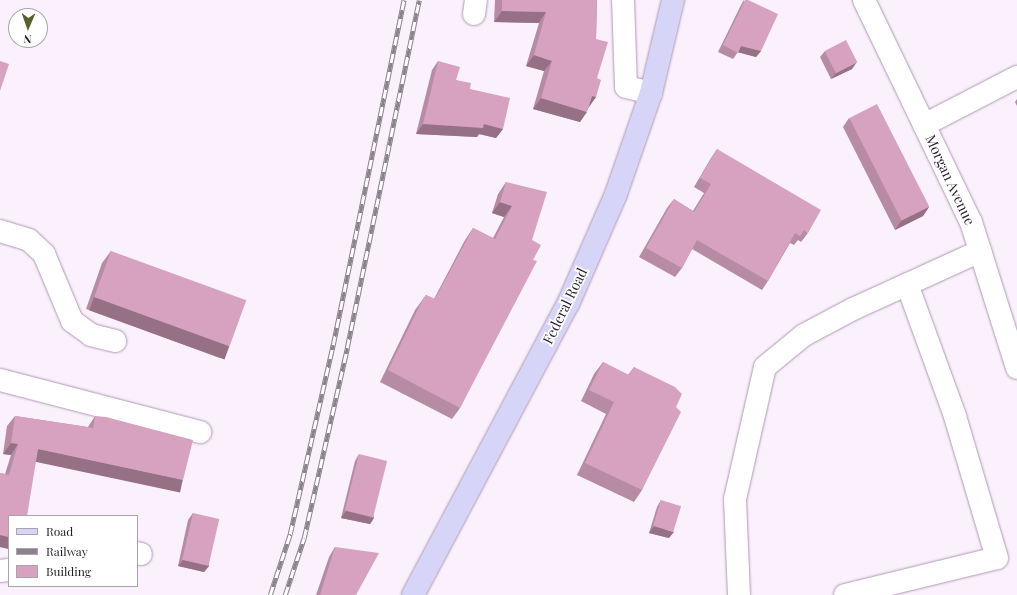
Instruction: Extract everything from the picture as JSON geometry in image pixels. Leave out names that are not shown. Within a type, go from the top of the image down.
[{"type":"main road","name":"Federal Road","points":[[414,595],[568,304],[616,194],[651,93],[673,0]]},
{"type":"street","points":[[622,0],[626,87],[651,93]]},
{"type":"street","name":"Morgan Avenue","points":[[864,0],[971,222],[1017,368]]},
{"type":"street","points":[[924,125],[1017,77]]},
{"type":"street","points":[[0,232],[29,240],[44,254],[72,321],[91,335],[115,341]]},
{"type":"street","points":[[739,595],[736,499],[765,367],[804,336],[907,284],[980,251]]},
{"type":"street","points":[[845,595],[997,558],[955,416],[907,284]]},
{"type":"street","points":[[0,380],[200,432]]},
{"type":"building","points":[[502,0],[597,0],[596,39],[608,42],[597,78],[601,80],[596,97],[592,96],[587,112],[541,98],[552,61],[534,55],[546,12],[502,11]]},
{"type":"building","points":[[745,0],[778,14],[761,51],[741,46],[738,53],[723,45]]},
{"type":"building","points":[[846,40],[857,62],[836,73],[825,51]]},
{"type":"building","points":[[0,61],[9,64],[0,91]]},
{"type":"building","points":[[438,61],[460,67],[456,80],[471,83],[470,89],[510,98],[503,129],[484,124],[483,128],[423,124]]},
{"type":"building","points":[[877,104],[929,206],[902,221],[849,118]]},
{"type":"building","points":[[717,149],[821,210],[808,233],[804,230],[800,236],[795,233],[768,281],[697,240],[682,268],[646,248],[674,199],[694,212],[711,184],[700,178]]},
{"type":"building","points":[[506,182],[547,192],[532,240],[541,245],[533,260],[537,261],[460,408],[388,370],[423,299],[426,295],[435,299],[473,228],[495,239],[512,206],[500,202]]},
{"type":"building","points":[[111,251],[246,300],[230,346],[94,297]]},
{"type":"building","points":[[603,362],[629,375],[634,367],[675,387],[682,394],[676,407],[681,412],[642,490],[585,463],[614,402],[589,390]]},
{"type":"building","points":[[15,416],[93,428],[95,416],[106,417],[193,440],[183,480],[38,449],[27,515],[8,515],[8,537],[0,535],[0,473],[9,475],[18,444],[11,443]]},
{"type":"building","points":[[359,454],[387,461],[373,517],[345,510]]},
{"type":"building","points":[[661,500],[681,506],[673,532],[653,526]]},
{"type":"building","points":[[193,513],[219,519],[209,566],[182,560]]},
{"type":"building","points":[[335,547],[379,553],[356,595],[320,595]]},
{"type":"railway","points":[[270,595],[290,534],[333,345],[404,0]]},
{"type":"railway","points":[[285,595],[304,538],[347,348],[419,0]]}]
